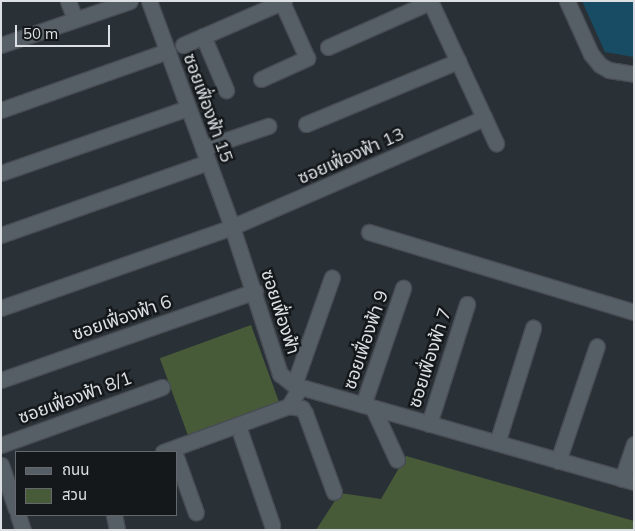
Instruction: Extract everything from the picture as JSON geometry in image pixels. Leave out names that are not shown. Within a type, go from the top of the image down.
[{"type":"street","points":[[68,1],[75,20]]},
{"type":"street","points":[[3,40],[75,20],[130,1]]},
{"type":"street","name":"ซอยเฟื่องฟ้า 15","points":[[150,1],[232,227]]},
{"type":"street","points":[[328,47],[430,1],[496,143]]},
{"type":"street","points":[[567,1],[591,54],[600,65],[609,70],[634,74]]},
{"type":"street","points":[[182,45],[283,2],[307,58],[261,79]]},
{"type":"street","points":[[203,36],[226,90]]},
{"type":"street","points":[[1,110],[168,52]]},
{"type":"street","points":[[306,124],[458,61]]},
{"type":"street","points":[[1,174],[188,108]]},
{"type":"street","name":"ซอยเฟื่องฟ้า 13","points":[[232,227],[484,118]]},
{"type":"street","points":[[1,235],[206,155],[268,126]]},
{"type":"street","points":[[1,308],[232,227]]},
{"type":"street","name":"ซอยเฟื่องฟ้า","points":[[232,227],[255,291],[280,374],[297,386]]},
{"type":"street","points":[[369,232],[634,312]]},
{"type":"street","points":[[289,406],[332,277]]},
{"type":"street","name":"ซอยเฟื่องฟ้า 9","points":[[368,407],[404,288]]},
{"type":"street","name":"ซอยเฟื่องฟ้า 6","points":[[1,380],[255,291]]},
{"type":"street","name":"ซอยเฟื่องฟ้า 7","points":[[429,424],[467,304]]},
{"type":"street","points":[[497,443],[533,328]]},
{"type":"street","points":[[558,461],[597,346]]},
{"type":"street","points":[[297,386],[628,480],[634,444]]},
{"type":"street","name":"ซอยเฟื่องฟ้า 8/1","points":[[1,445],[162,387]]},
{"type":"street","points":[[177,451],[289,406],[302,408],[306,413],[334,492]]},
{"type":"street","points":[[368,407],[397,460]]},
{"type":"street","points":[[238,426],[272,525]]},
{"type":"street","points":[[1,465],[13,507]]},
{"type":"street","points":[[178,468],[196,513]]},
{"type":"street","points":[[17,516],[23,530]]},
{"type":"green space","points":[[251,325],[280,404],[189,437],[160,358]]},
{"type":"green space","points":[[406,456],[634,521],[634,530],[316,530],[340,493],[381,499]]},
{"type":"water","points":[[582,1],[634,1],[634,57],[605,52]]}]
